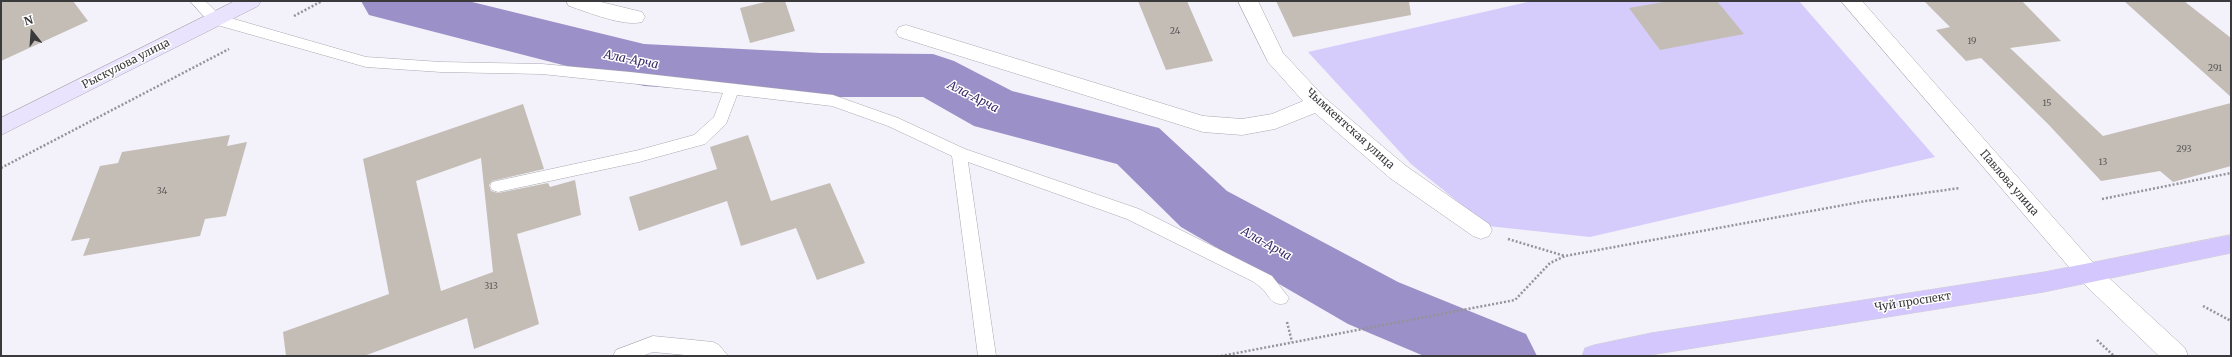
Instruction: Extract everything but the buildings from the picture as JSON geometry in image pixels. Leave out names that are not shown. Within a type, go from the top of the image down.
[{"type":"main road","name":"Рыскулова улица","points":[[1,127],[251,1]]},
{"type":"main road","name":"Чуй проспект","points":[[1594,356],[1651,344],[2089,274],[2231,244]]},
{"type":"street","points":[[576,1],[606,12],[635,17]]},
{"type":"street","name":"Чымкентская улица","points":[[1248,1],[1275,56],[1318,103],[1398,172],[1481,230]]},
{"type":"street","name":"Павлова улица","points":[[1851,1],[2089,274],[2176,356]]},
{"type":"street","points":[[906,32],[1204,124],[1242,127],[1276,121],[1318,103]]},
{"type":"lane","points":[[197,1],[215,19],[366,62],[542,69],[630,77],[833,101],[893,122],[959,153],[1133,214],[1254,274],[1266,282],[1280,298]]},
{"type":"lane","points":[[498,186],[639,156],[699,140],[721,120],[732,89]]},
{"type":"lane","points":[[959,153],[987,356]]},
{"type":"lane","points":[[622,356],[653,344],[713,350],[719,356]]},
{"type":"path","points":[[1,168],[322,1]]},
{"type":"path","points":[[2102,199],[2231,173]]},
{"type":"path","points":[[1221,356],[1515,300],[1550,263],[1565,256],[1866,202],[1960,188]]},
{"type":"path","points":[[1481,230],[1565,256]]},
{"type":"path","points":[[2202,306],[2231,320]]},
{"type":"path","points":[[1288,327],[1292,342]]},
{"type":"path","points":[[2097,340],[2114,356]]},
{"type":"shaded area","points":[[1532,1],[1799,1],[1935,157],[1590,237],[1488,226],[1411,164],[1308,52]]},
{"type":"waterway","name":"Ала-Арча","points":[[389,1],[644,65],[820,75],[933,76],[996,110],[1137,145],[1204,209],[1373,303],[1501,356]]}]
